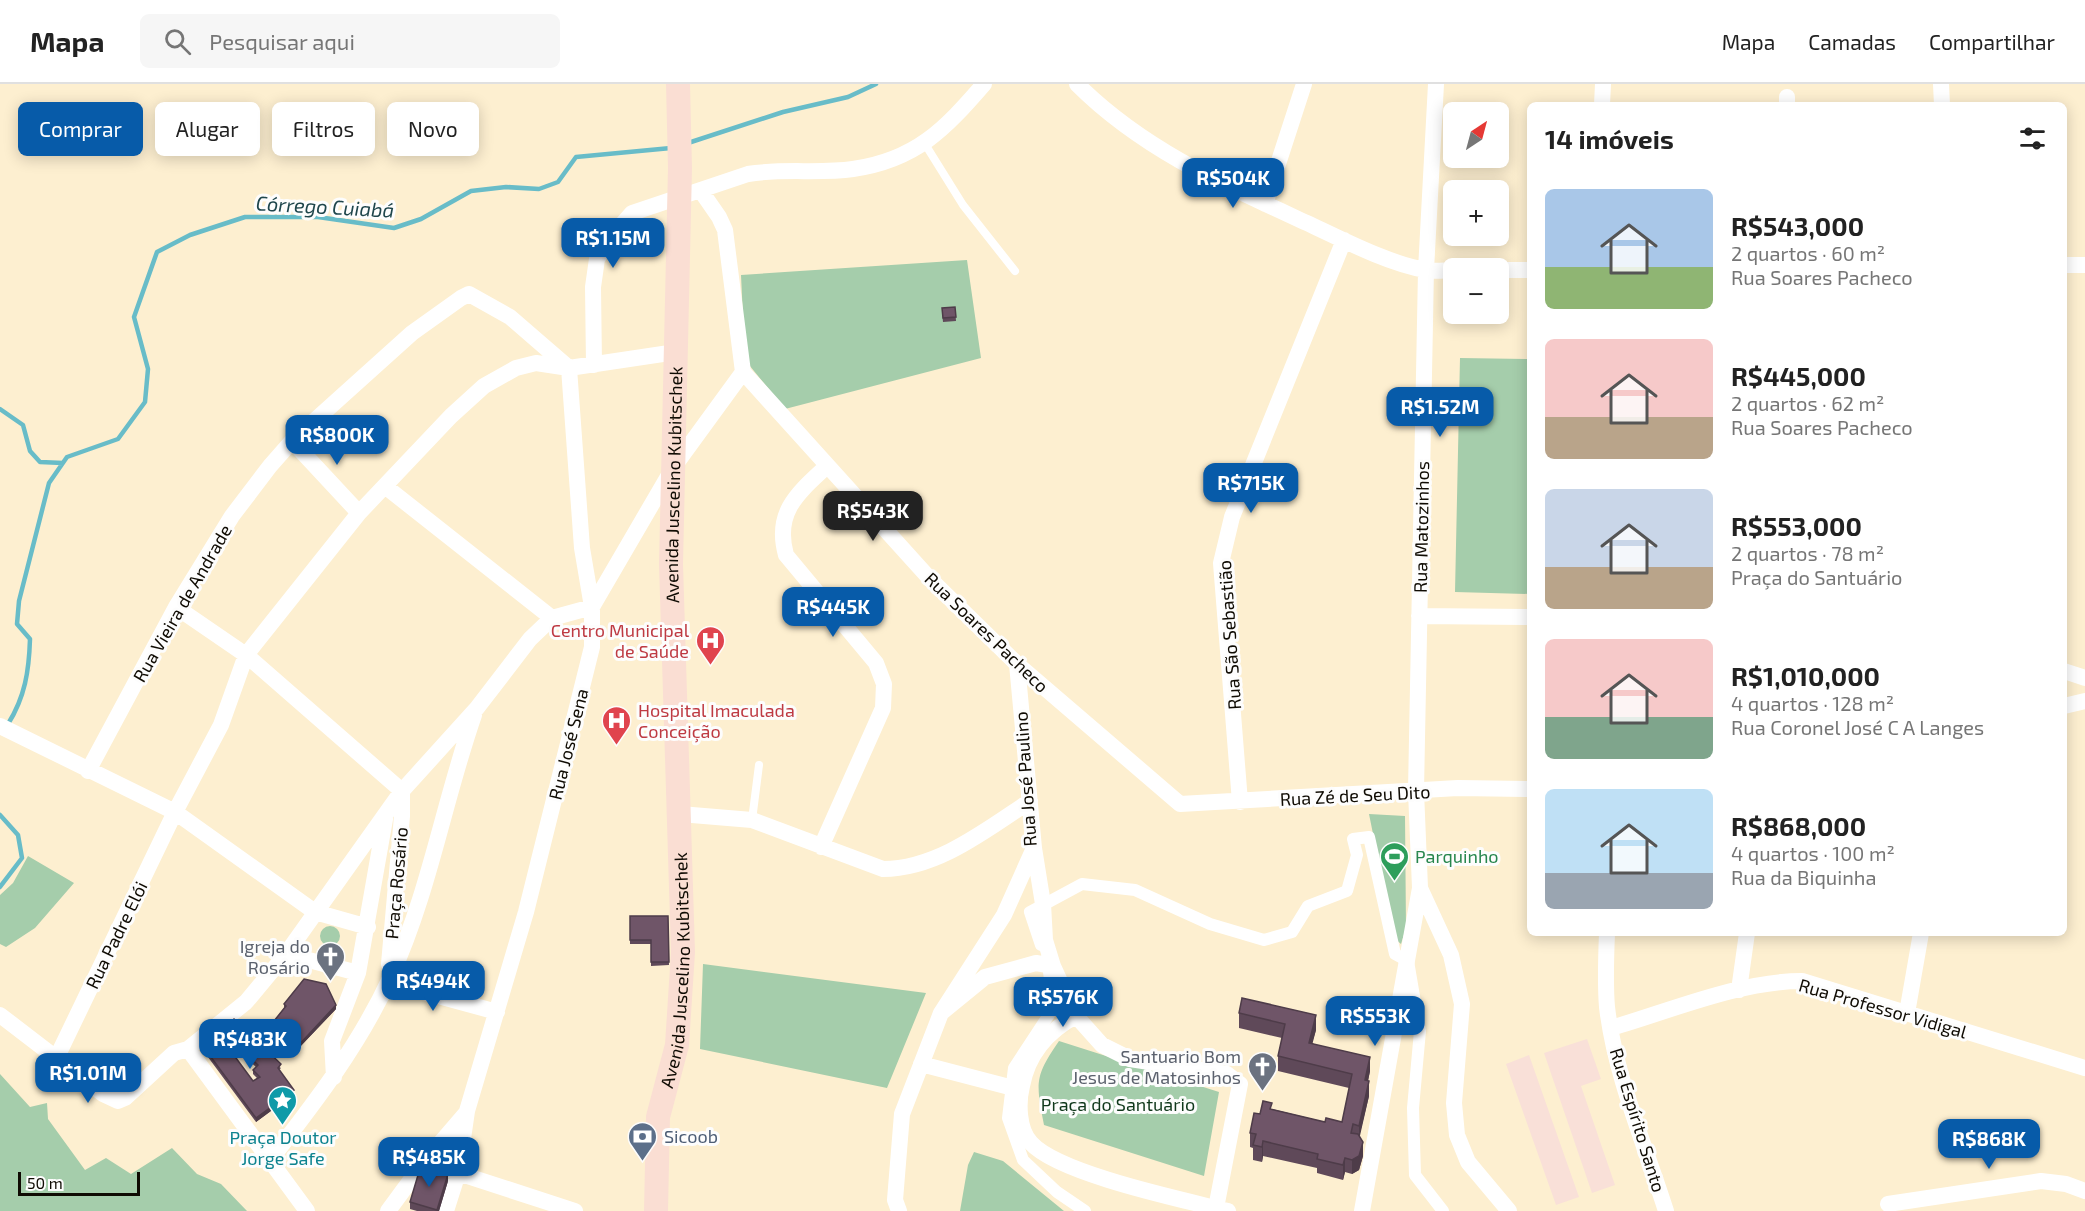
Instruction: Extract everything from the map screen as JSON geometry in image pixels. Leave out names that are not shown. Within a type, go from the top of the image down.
[{"type":"main road","name":"Avenida Juscelino Kubitschek","points":[[656,1211],[658,1117],[677,1045],[683,952],[671,564],[676,352],[690,194],[680,168],[680,96]]},
{"type":"street","points":[[594,365],[593,287],[597,259],[632,213],[748,174],[767,171],[853,169],[893,159],[925,144],[984,84]]},
{"type":"street","points":[[1077,84],[1103,110],[1149,143],[1207,178],[1344,240],[1426,270],[1443,270]]},
{"type":"street","points":[[1264,204],[1304,84]]},
{"type":"street","name":"Rua Matozinhos","points":[[1420,888],[1416,791],[1419,616],[1426,270],[1436,84]]},
{"type":"street","points":[[1602,102],[1603,84]]},
{"type":"street","points":[[1941,84],[1942,102]]},
{"type":"street","points":[[0,1015],[103,1094],[118,1101],[125,1098],[174,1053],[188,1049],[246,1002],[286,954],[402,791],[477,708],[530,639],[552,618],[592,607],[673,468],[743,372],[725,230],[719,217],[690,194]]},
{"type":"street","name":"Rua São Sebastião","points":[[1240,801],[1221,563],[1232,517],[1344,240]]},
{"type":"street","points":[[2067,265],[2085,265]]},
{"type":"street","points":[[1509,270],[1527,270]]},
{"type":"street","name":"Rua Vieira de Andrade","points":[[88,771],[176,607],[232,516],[292,441],[412,333],[470,294],[510,317],[569,368]]},
{"type":"street","name":"Rua Padre Elói","points":[[56,1059],[175,812],[221,725],[246,655],[358,513],[484,386],[516,368],[536,363],[569,368],[676,352]]},
{"type":"street","name":"Rua José Sena","points":[[446,1211],[458,1173],[467,1112],[526,912],[592,647],[592,607],[582,548],[569,368]]},
{"type":"street","name":"Rua Soares Pacheco","points":[[743,372],[826,467],[930,579],[1017,664],[1180,804]]},
{"type":"street","points":[[292,441],[358,513]]},
{"type":"street","points":[[821,847],[883,708],[884,684],[876,663],[786,555],[781,538],[787,512],[795,496],[826,467]]},
{"type":"street","points":[[386,487],[552,618]]},
{"type":"street","points":[[176,607],[246,655],[402,791]]},
{"type":"street","points":[[1419,616],[1527,617]]},
{"type":"street","name":"Rua José Paulino","points":[[941,1013],[1004,915],[1034,848],[1017,664]]},
{"type":"street","points":[[2067,672],[2085,678]]},
{"type":"street","points":[[2067,705],[2085,701]]},
{"type":"street","points":[[271,1160],[334,1077],[364,1031],[392,975],[423,888],[458,761],[477,708]]},
{"type":"street","points":[[7,730],[175,812],[315,912],[368,927]]},
{"type":"street","name":"Rua Zé de Seu Dito","points":[[1180,804],[1458,788],[1527,789]]},
{"type":"street","name":"Praça Rosário","points":[[392,975],[389,964],[402,791]]},
{"type":"street","points":[[680,814],[752,820],[883,869],[903,869],[929,861],[975,836],[1030,801]]},
{"type":"street","points":[[334,1077],[332,1041],[358,973],[368,927],[385,815]]},
{"type":"street","points":[[1043,904],[1082,884],[1135,890],[1210,924],[1264,940],[1292,932],[1308,906],[1347,891],[1357,855],[1353,839],[1369,837],[1395,954],[1408,961]]},
{"type":"street","points":[[1034,848],[1043,904],[1045,940],[1054,1007],[1014,1068],[1020,1118],[1028,1141],[1042,1154],[1103,1178],[1222,1209],[1240,1084],[1227,1074],[1130,1059],[1102,1045],[1076,1016],[1050,966]]},
{"type":"street","points":[[1362,1211],[1420,888]]},
{"type":"street","points":[[1420,888],[1451,955],[1462,1004],[1454,1103],[1457,1135],[1468,1162],[1509,1211]]},
{"type":"street","name":"Rua Espírito Santo","points":[[1607,936],[1606,986],[1611,1028],[1627,1089],[1666,1211]]},
{"type":"street","points":[[1739,990],[1747,936]]},
{"type":"street","points":[[1907,1013],[1920,936]]},
{"type":"street","points":[[286,954],[358,973]]},
{"type":"street","points":[[1408,961],[1420,1031],[1413,1108],[1415,1175],[1443,1211]]},
{"type":"street","points":[[899,1211],[895,1200],[902,1114],[941,1013],[985,977],[1036,963],[1050,966]]},
{"type":"street","points":[[392,975],[400,984],[409,988],[497,1012]]},
{"type":"street","name":"Rua Professor Vidigal","points":[[1611,1028],[1739,990],[1779,981],[1802,981],[2085,1068]]},
{"type":"street","points":[[1076,1016],[1055,1028],[1037,1050],[1016,1089],[1008,1118],[1023,1160],[1057,1192],[1085,1211]]},
{"type":"street","points":[[188,1049],[307,1211]]},
{"type":"street","points":[[921,1064],[1016,1089]]},
{"type":"street","points":[[388,1211],[424,1162],[467,1112]]},
{"type":"street","points":[[424,1162],[575,1211]]},
{"type":"street","points":[[1888,1204],[2041,1181],[2066,1184],[2085,1191]]},
{"type":"lane","points":[[925,144],[963,205],[1015,271]]},
{"type":"lane","points":[[752,820],[759,765]]},
{"type":"shaded area","points":[[1587,1039],[1601,1079],[1581,1086],[1615,1185],[1592,1193],[1544,1053]]},
{"type":"shaded area","points":[[1529,1055],[1579,1197],[1556,1205],[1506,1064]]},
{"type":"green space","points":[[967,260],[981,358],[785,409],[745,360],[741,275]]},
{"type":"green space","points":[[1460,358],[1527,359],[1527,594],[1455,592]]},
{"type":"green space","name":"Parquinho","points":[[1369,814],[1405,816],[1406,928],[1401,944],[1394,938]]},
{"type":"green space","points":[[28,856],[74,883],[35,928],[6,947],[0,944],[0,895],[13,883]]},
{"type":"green space","points":[[330,926],[337,929],[340,936],[337,943],[330,946],[323,943],[320,936],[323,929]]},
{"type":"green space","points":[[703,964],[926,993],[887,1088],[700,1049]]},
{"type":"green space","name":"Praça do Santuário","points":[[1059,1041],[1219,1092],[1204,1176],[1044,1125],[1039,1099],[1039,1081],[1045,1063]]},
{"type":"green space","points":[[0,1074],[30,1107],[47,1103],[48,1119],[85,1170],[106,1158],[131,1174],[172,1148],[197,1174],[221,1184],[247,1211],[0,1211]]},
{"type":"green space","points":[[974,1152],[1003,1161],[1064,1211],[960,1211],[968,1165]]},
{"type":"building","points":[[955,307],[956,317],[943,318],[942,308]]},
{"type":"building","points":[[630,916],[668,916],[669,962],[651,962],[651,940],[630,940]]},
{"type":"building","points":[[304,979],[326,984],[336,1005],[296,1048],[270,1026]]},
{"type":"building","points":[[1242,998],[1316,1015],[1309,1043],[1370,1057],[1365,1080],[1369,1081],[1359,1126],[1353,1124],[1351,1133],[1358,1134],[1363,1142],[1359,1156],[1352,1160],[1345,1158],[1343,1165],[1317,1159],[1318,1154],[1263,1141],[1262,1147],[1253,1145],[1256,1134],[1250,1133],[1254,1113],[1260,1114],[1263,1101],[1272,1103],[1270,1109],[1325,1122],[1326,1118],[1342,1122],[1352,1074],[1278,1056],[1285,1024],[1239,1013]]},
{"type":"building","points":[[234,1019],[281,1064],[278,1068],[294,1090],[256,1118],[205,1049],[219,1035],[253,1081],[260,1077],[253,1070],[258,1065],[222,1032]]},
{"type":"building","points":[[421,1165],[448,1174],[437,1210],[410,1202]]},
{"type":"waterway","name":"Córrego Cuiabá","points":[[688,143],[783,112],[848,97],[876,84]]},
{"type":"waterway","name":"Córrego Cuiabá","points":[[8,724],[22,694],[29,662],[30,639],[17,624],[19,601],[49,483],[67,457],[118,439],[145,402],[148,369],[134,317],[157,252],[190,235],[245,217],[318,217],[394,228],[421,219],[471,191],[506,187],[539,189],[558,182],[576,157],[671,148]]},
{"type":"waterway","points":[[0,409],[23,425],[30,451],[40,462],[63,463]]},
{"type":"waterway","name":"Córrego Cuiabá","points":[[0,815],[18,835],[22,858],[0,887]]},
{"type":"place","name":"Centro Municipal de Saúde","points":[[710,666]]},
{"type":"place","name":"Hospital Imaculada Conceição","points":[[617,746]]},
{"type":"place","name":"Parquinho","points":[[1394,882]]},
{"type":"place","name":"Igreja do Rosário","points":[[331,982]]},
{"type":"place","name":"Santuario Bom Jesus de Matosinhos","points":[[1262,1092]]},
{"type":"place","name":"Praça Doutor Jorge Safe","points":[[283,1126]]},
{"type":"place","name":"Sicoob","points":[[643,1162]]}]
